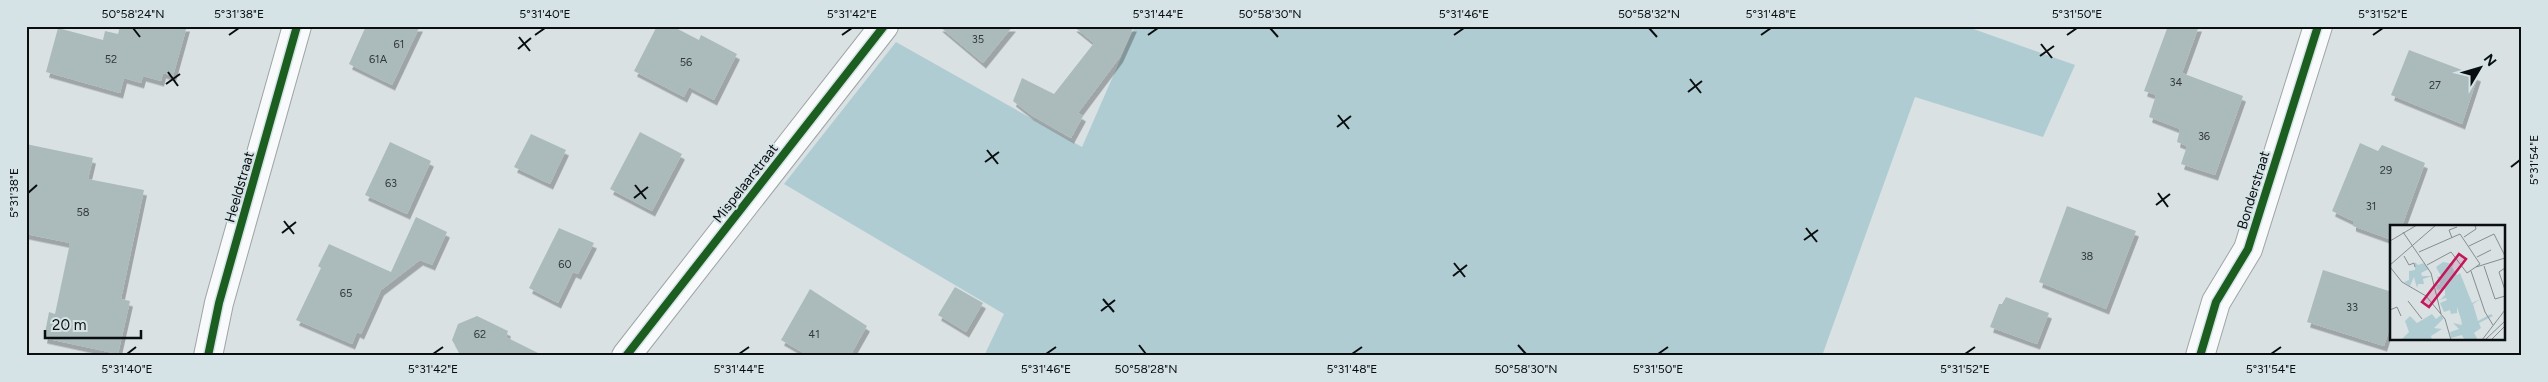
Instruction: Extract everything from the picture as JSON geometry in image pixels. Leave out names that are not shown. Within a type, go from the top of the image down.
[{"type":"street","name":"Heeldstraat","points":[[208,356],[219,303],[297,26]]},
{"type":"street","name":"Mispelaarstraat","points":[[626,356],[884,26]]},
{"type":"street","name":"Bonderstraat","points":[[2200,356],[2216,302],[2248,249],[2318,26]]},
{"type":"shaded area","points":[[1135,26],[1965,26],[2075,65],[2043,137],[1915,97],[1822,356],[984,356],[1004,314],[784,184],[896,42],[1082,147]]},
{"type":"building","points":[[120,26],[187,26],[173,76],[163,73],[161,81],[143,76],[141,83],[124,78],[120,93],[46,72],[58,28],[103,40],[105,31],[118,34]]},
{"type":"building","points":[[366,26],[420,26],[392,85],[349,64]]},
{"type":"building","points":[[657,26],[672,26],[699,40],[701,35],[737,54],[714,100],[689,87],[684,97],[634,71]]},
{"type":"building","points":[[939,26],[1013,26],[983,63]]},
{"type":"building","points":[[1073,26],[1134,26],[1120,57],[1078,113],[1083,116],[1071,138],[1031,115],[1013,101],[1022,78],[1054,94],[1094,43]]},
{"type":"building","points":[[2168,26],[2199,26],[2182,73],[2243,96],[2215,175],[2181,164],[2187,146],[2177,142],[2180,129],[2149,117],[2156,95],[2144,91]]},
{"type":"building","points":[[2409,50],[2478,76],[2462,124],[2391,95]]},
{"type":"building","points":[[640,132],[682,154],[652,211],[610,189]]},
{"type":"building","points":[[531,134],[566,150],[550,184],[514,167]]},
{"type":"building","points":[[390,142],[431,161],[407,214],[365,195]]},
{"type":"building","points":[[2360,143],[2378,151],[2382,145],[2425,163],[2402,225],[2390,225],[2390,239],[2353,226],[2353,221],[2332,211]]},
{"type":"building","points":[[26,144],[93,158],[88,179],[144,190],[121,299],[130,301],[118,354],[44,338],[49,312],[55,314],[70,243],[26,234]]},
{"type":"building","points":[[2067,206],[2136,231],[2106,309],[2039,282]]},
{"type":"building","points":[[416,217],[447,232],[432,265],[420,260],[381,290],[361,334],[357,332],[352,344],[296,320],[321,268],[318,266],[329,244],[391,272]]},
{"type":"building","points":[[559,228],[594,243],[578,274],[573,272],[558,303],[529,288]]},
{"type":"building","points":[[2323,270],[2390,291],[2390,327],[2384,346],[2307,322]]},
{"type":"building","points":[[955,287],[983,303],[966,332],[938,315]]},
{"type":"building","points":[[810,289],[867,326],[850,356],[809,356],[781,340]]},
{"type":"building","points":[[2006,297],[2049,313],[2037,344],[1990,327],[1999,304],[2002,304]]},
{"type":"building","points":[[477,316],[508,331],[506,337],[544,356],[461,356],[452,340],[458,324]]},
{"type":"cycle path","points":[[208,356],[219,303],[297,26]]},
{"type":"cycle path","points":[[626,356],[884,26]]},
{"type":"cycle path","points":[[2200,356],[2216,302],[2248,249],[2318,26]]}]
